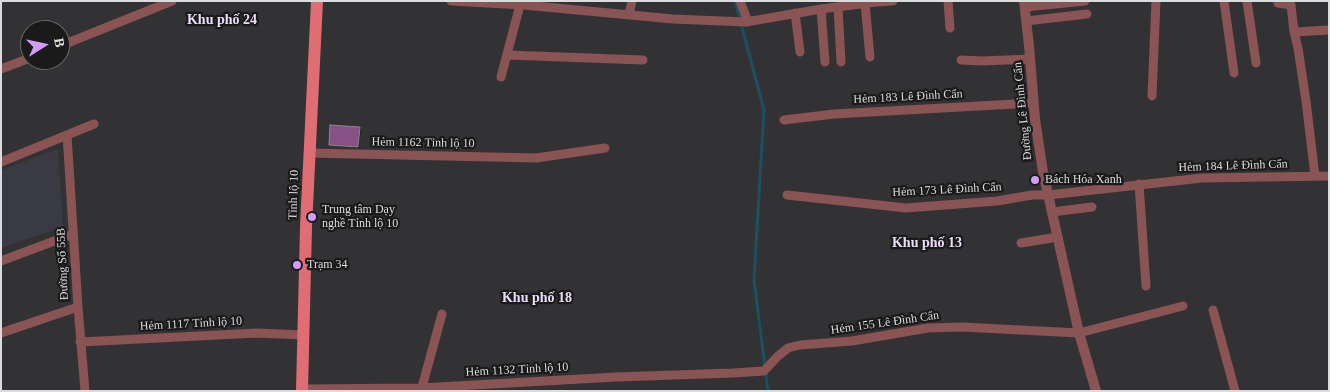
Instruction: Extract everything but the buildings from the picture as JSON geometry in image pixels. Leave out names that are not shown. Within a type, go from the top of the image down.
[{"type":"main road","name":"Tỉnh lộ 10","points":[[302,390],[309,152],[317,1]]},
{"type":"street","points":[[147,1],[151,10]]},
{"type":"street","points":[[70,42],[172,1]]},
{"type":"street","points":[[451,1],[520,5],[673,19],[747,22],[855,3],[893,1]]},
{"type":"street","points":[[629,14],[632,1]]},
{"type":"street","points":[[740,1],[747,22]]},
{"type":"street","points":[[948,1],[950,28]]},
{"type":"street","points":[[1024,4],[1085,1]]},
{"type":"street","points":[[1152,96],[1156,1]]},
{"type":"street","points":[[1224,1],[1234,73]]},
{"type":"street","points":[[1247,1],[1256,63]]},
{"type":"street","points":[[1278,1],[1278,3],[1291,6],[1306,101],[1315,176]]},
{"type":"street","points":[[865,3],[870,57]]},
{"type":"street","name":"Đường Lê Đình Cẩn","points":[[1024,4],[1038,148],[1079,333],[1096,391]]},
{"type":"street","points":[[501,77],[520,5]]},
{"type":"street","points":[[838,7],[841,62]]},
{"type":"street","points":[[821,9],[824,62]]},
{"type":"street","points":[[795,13],[800,52]]},
{"type":"street","points":[[1026,21],[1087,14]]},
{"type":"street","points":[[1294,32],[1329,30]]},
{"type":"street","points":[[507,55],[643,60]]},
{"type":"street","points":[[961,60],[1030,59]]},
{"type":"street","points":[[1,69],[20,62]]},
{"type":"street","name":"Hẻm 183 Lê Đình Cẩn","points":[[784,120],[834,114],[1033,103]]},
{"type":"street","points":[[1,162],[94,124]]},
{"type":"street","name":"Đường Số 55B","points":[[67,136],[80,342],[85,391]]},
{"type":"street","name":"Hẻm 1162 Tỉnh lộ 10","points":[[309,152],[536,158],[605,148]]},
{"type":"street","name":"Hẻm 184 Lê Đình Cẩn","points":[[1048,194],[1202,178],[1329,176]]},
{"type":"street","points":[[1139,184],[1146,286]]},
{"type":"street","name":"Hẻm 173 Lê Đình Cẩn","points":[[787,195],[906,208],[997,201],[1048,194]]},
{"type":"street","points":[[1052,212],[1092,207]]},
{"type":"street","points":[[1,261],[73,234]]},
{"type":"street","points":[[1021,243],[1058,236]]},
{"type":"street","name":"Hẻm 155 Lê Đình Cẩn","points":[[733,373],[764,370],[788,348],[800,345],[852,342],[928,328],[962,327],[1079,333],[1183,306]]},
{"type":"street","points":[[1,333],[78,307]]},
{"type":"street","points":[[1213,310],[1236,391]]},
{"type":"street","points":[[421,389],[442,314]]},
{"type":"street","name":"Hẻm 1117 Tỉnh lộ 10","points":[[80,342],[238,333],[304,335]]},
{"type":"street","name":"Hẻm 1132 Tỉnh lộ 10","points":[[302,390],[517,386],[616,377],[733,373]]},
{"type":"shaded area","points":[[58,149],[63,227],[1,248],[1,170]]},
{"type":"waterway","points":[[735,1],[764,110],[754,280],[768,391]]},
{"type":"place","name":"Bách Hóa Xanh","points":[[1035,180]]},
{"type":"place","name":"Trung tâm Dạy nghề Tỉnh lộ 10","points":[[312,217]]},
{"type":"place","name":"Trạm 34","points":[[297,265]]},
{"type":"district","name":"Khu phố 24","points":[[222,20]]},
{"type":"district","name":"Khu phố 13","points":[[927,243]]},
{"type":"district","name":"Khu phố 18","points":[[537,298]]}]
